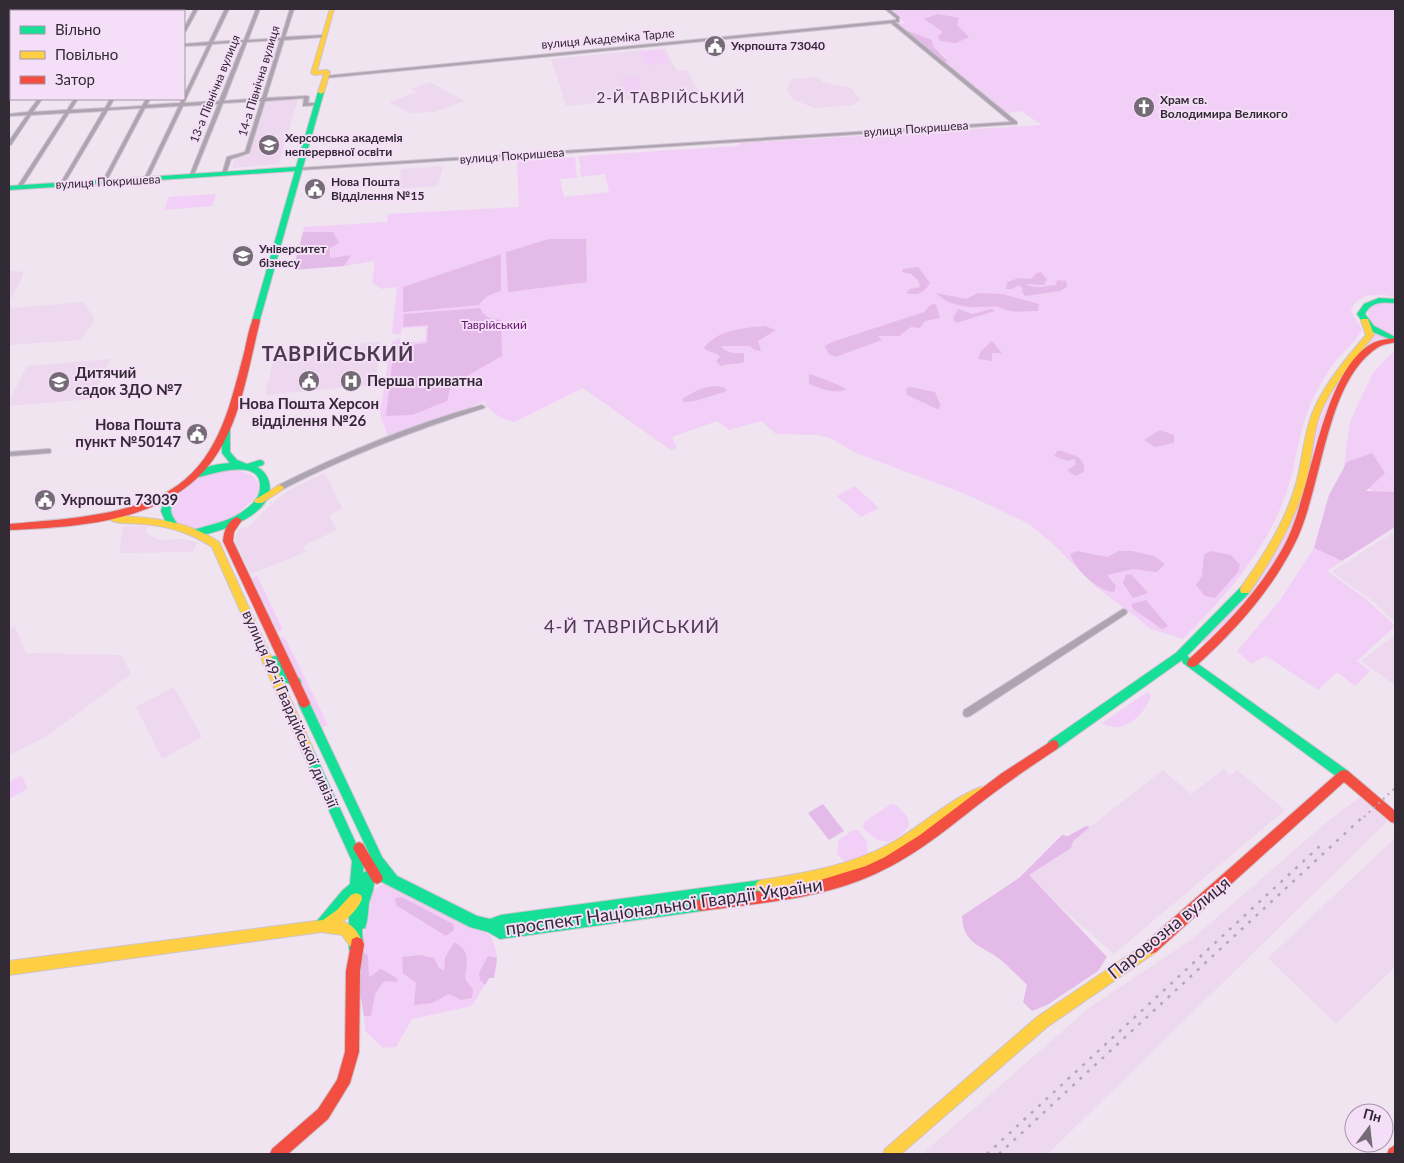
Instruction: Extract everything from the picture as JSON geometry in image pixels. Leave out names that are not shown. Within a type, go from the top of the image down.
[{"type":"street","points":[[185,29],[196,9]]},
{"type":"street","points":[[146,180],[227,9]]},
{"type":"street","name":"13-а Північна вулиця","points":[[191,177],[258,9]]},
{"type":"street","name":"14-а Північна вулиця","points":[[224,174],[229,158],[246,154],[292,9]]},
{"type":"street","points":[[92,519],[139,509],[173,493],[194,476],[213,454],[226,427],[325,77],[326,72],[314,73],[332,9]]},
{"type":"street","points":[[887,9],[898,18],[893,23]]},
{"type":"street","name":"вулиця Академіка Тарле","points":[[325,77],[893,23]]},
{"type":"street","name":"вулиця Покришева","points":[[14,187],[1015,123],[893,23]]},
{"type":"street","points":[[185,45],[324,36]]},
{"type":"street","points":[[9,115],[307,97],[305,105],[318,104]]},
{"type":"street","points":[[9,144],[39,100]]},
{"type":"street","points":[[14,187],[75,100]]},
{"type":"street","points":[[62,184],[112,100]]},
{"type":"street","points":[[104,182],[148,100]]},
{"type":"street","points":[[1395,301],[1377,300],[1368,303],[1362,308],[1361,314],[1364,321],[1381,334],[1395,340]]},
{"type":"street","name":"проспект Національної Гвардії України","points":[[402,886],[475,922],[491,926],[500,932],[806,890],[844,881],[877,868],[916,845],[968,808],[990,789],[1180,656],[1204,635],[1241,595],[1276,542],[1295,500],[1308,441],[1319,408],[1345,364],[1370,334],[1364,321]]},
{"type":"street","points":[[1192,663],[1233,624],[1273,574],[1295,535],[1303,515],[1312,485],[1323,432],[1342,389],[1360,361],[1377,343],[1395,340]]},
{"type":"street","points":[[254,504],[312,471],[387,440],[482,407]]},
{"type":"street","points":[[226,427],[226,453],[234,462],[244,468]]},
{"type":"street","points":[[9,454],[48,450]]},
{"type":"street","points":[[9,527],[92,519],[132,519],[190,532],[215,530],[237,520],[263,494],[265,487],[256,467],[260,463],[244,468],[222,466],[194,476]]},
{"type":"street","points":[[265,487],[270,491],[280,488]]},
{"type":"street","points":[[173,493],[164,508],[165,516],[170,523],[178,528]]},
{"type":"street","name":"вулиця 49-ї Гвардійської дивізії","points":[[237,520],[230,531],[228,541],[296,682],[378,861]]},
{"type":"street","name":"вулиця 49-ї Гвардійської дивізії","points":[[190,532],[204,536],[216,546],[358,861],[368,879]]},
{"type":"street","points":[[250,589],[246,595],[261,630],[258,637],[267,641],[282,676],[296,682]]},
{"type":"street","points":[[967,713],[1123,612]]},
{"type":"street","points":[[1180,656],[1344,775],[1395,818]]},
{"type":"street","name":"Паровозна вулиця","points":[[890,1154],[1042,1022],[1123,968],[1170,932],[1344,775]]},
{"type":"street","points":[[277,1154],[321,1116],[334,1100],[346,1077],[353,1053],[353,972],[368,879],[341,812],[332,804]]},
{"type":"street","points":[[322,926],[342,915],[351,897],[368,879],[378,861],[384,871],[402,886]]},
{"type":"street","points":[[368,879],[402,886]]},
{"type":"street","points":[[356,949],[351,897],[368,879]]},
{"type":"street","points":[[9,968],[322,926],[338,926],[349,930],[354,937],[356,949]]},
{"type":"shaded area","points":[[665,48],[677,71],[687,70],[699,92],[566,106],[551,59]]},
{"type":"shaded area","points":[[819,77],[822,82],[851,88],[861,100],[852,105],[814,108],[792,99],[787,90],[792,79]]},
{"type":"shaded area","points":[[430,82],[464,101],[435,112],[410,113],[389,102],[417,92],[411,89]]},
{"type":"shaded area","points":[[298,99],[279,164],[232,168],[235,157],[249,156],[266,101]]},
{"type":"shaded area","points":[[443,166],[438,186],[399,189],[401,169]]},
{"type":"shaded area","points":[[9,270],[23,272],[23,276],[9,302]]},
{"type":"shaded area","points":[[83,302],[95,319],[81,340],[9,345],[9,305],[13,308]]},
{"type":"shaded area","points":[[381,342],[375,385],[265,395],[276,350]]},
{"type":"shaded area","name":"Дитячий садок ЗДО №7","points":[[110,359],[93,399],[9,406],[9,401],[27,366]]},
{"type":"shaded area","points":[[325,473],[342,508],[329,516],[337,530],[303,546],[306,552],[251,574],[235,541],[237,532],[241,527],[247,528],[277,499],[291,489]]},
{"type":"shaded area","points":[[123,526],[148,526],[145,533],[159,540],[183,539],[197,542],[193,552],[119,553]]},
{"type":"shaded area","points":[[1395,531],[1395,622],[1374,602],[1332,572]]},
{"type":"shaded area","points":[[15,626],[26,653],[122,655],[131,674],[47,736],[9,755],[9,629]]},
{"type":"shaded area","points":[[1395,635],[1395,685],[1361,661]]},
{"type":"shaded area","points":[[174,687],[202,737],[162,759],[136,707]]},
{"type":"shaded area","points":[[1224,769],[1230,775],[1237,770],[1285,810],[1114,954],[1028,875],[1163,770],[1191,794]]},
{"type":"shaded area","points":[[1360,797],[1388,821],[1048,1154],[922,1154],[1090,1007],[1192,939],[1328,821]]},
{"type":"shaded area","points":[[1395,838],[1395,967],[1336,1024],[1268,958]]},
{"type":"green space","name":"Таврійський","points":[[889,9],[1395,9],[1395,297],[1369,295],[1358,300],[1354,305],[1351,311],[1362,330],[1354,342],[1333,364],[1310,405],[1286,494],[1267,536],[1229,590],[1183,639],[1151,629],[1094,585],[1052,543],[1029,524],[968,495],[856,453],[830,438],[817,435],[776,434],[761,421],[729,430],[717,421],[672,437],[677,448],[672,451],[583,388],[515,422],[495,414],[485,405],[486,401],[393,437],[388,436],[380,414],[391,343],[400,338],[400,343],[425,341],[426,327],[402,328],[401,335],[394,334],[392,332],[397,287],[382,289],[372,283],[375,261],[344,266],[350,255],[330,258],[333,232],[303,232],[304,227],[387,222],[388,214],[519,207],[517,161],[575,157],[577,178],[560,179],[564,197],[609,192],[605,174],[581,177],[578,156],[739,146],[740,143],[1042,125],[1021,111],[1007,113],[942,62],[946,57],[933,46],[932,40],[903,29],[897,24],[905,23]]},
{"type":"green space","points":[[938,14],[959,18],[957,25],[969,37],[956,43],[940,41],[938,36],[943,32],[924,19]]},
{"type":"green space","points":[[903,29],[932,40],[933,46],[948,61],[942,62]]},
{"type":"green space","points":[[662,50],[669,63],[646,65],[640,52]]},
{"type":"green space","points":[[636,77],[643,91],[627,92],[621,78]]},
{"type":"green space","points":[[216,194],[212,206],[164,210],[169,197]]},
{"type":"green space","points":[[303,232],[333,232],[339,243],[330,248],[330,258],[351,255],[344,266],[293,270]]},
{"type":"green space","points":[[549,239],[586,239],[587,282],[508,292],[506,252]]},
{"type":"green space","points":[[501,254],[501,291],[488,296],[479,305],[403,312],[403,287]]},
{"type":"green space","points":[[918,267],[930,283],[920,293],[906,293],[910,289],[920,287],[918,280],[911,274],[902,272],[903,269]]},
{"type":"green space","points":[[1041,272],[1047,279],[1044,285],[1025,284],[1033,287],[1044,287],[1056,285],[1057,280],[1066,281],[1067,287],[1060,291],[1025,296],[1022,291],[1023,289],[1019,285],[1012,289],[1006,289],[1007,282],[1019,278],[1031,279],[1036,273]]},
{"type":"green space","points":[[936,293],[966,299],[978,293],[1002,294],[1039,304],[1038,311],[1011,311],[997,306],[957,305]]},
{"type":"green space","points":[[1382,302],[1395,303],[1395,335],[1376,326],[1369,318],[1369,308]]},
{"type":"green space","points":[[936,304],[940,318],[925,321],[920,328],[911,327],[899,336],[878,336],[882,340],[835,357],[828,353],[825,346],[832,342],[924,312],[930,305]]},
{"type":"green space","name":"Таврійський","points":[[480,308],[488,317],[501,320],[502,356],[451,385],[447,401],[412,415],[386,416],[394,347],[427,343],[428,325],[403,327],[404,314]]},
{"type":"green space","points":[[958,309],[972,314],[992,309],[995,311],[956,323],[953,318]]},
{"type":"green space","points":[[765,326],[776,330],[758,341],[761,351],[754,350],[750,346],[721,346],[731,352],[744,353],[744,362],[721,366],[716,361],[720,357],[704,348],[709,342],[723,334],[740,329]]},
{"type":"green space","points":[[1375,333],[1387,337],[1375,340],[1349,371],[1304,501],[1284,548],[1257,590],[1204,644],[1202,642],[1253,588],[1278,549],[1300,500],[1318,425],[1327,402],[1352,360]]},
{"type":"green space","points":[[992,341],[1002,353],[992,353],[992,361],[978,359],[981,351]]},
{"type":"green space","points":[[1395,350],[1395,504],[1343,474],[1350,421],[1373,373]]},
{"type":"green space","points":[[809,374],[846,389],[833,391],[813,386],[809,384]]},
{"type":"green space","points":[[716,386],[725,388],[727,391],[695,401],[684,402],[682,399],[694,392]]},
{"type":"green space","points":[[910,387],[935,392],[940,404],[939,410],[907,395],[906,389]]},
{"type":"green space","points":[[1160,430],[1174,435],[1174,443],[1155,447],[1144,440]]},
{"type":"green space","points":[[1058,450],[1077,456],[1083,462],[1084,472],[1075,476],[1067,470],[1076,464],[1074,459],[1067,461],[1054,456]]},
{"type":"green space","points":[[1372,453],[1385,473],[1366,491],[1395,492],[1395,527],[1342,561],[1314,548],[1329,495],[1347,462]]},
{"type":"green space","points":[[233,469],[252,476],[259,486],[256,497],[240,512],[222,523],[202,529],[182,526],[173,520],[170,508],[175,499],[188,485],[214,472]]},
{"type":"green space","points":[[855,486],[879,508],[861,517],[837,496]]},
{"type":"green space","points":[[1314,548],[1342,561],[1327,571],[1366,599],[1395,626],[1357,661],[1370,671],[1355,686],[1337,672],[1318,690],[1266,656],[1251,664],[1237,651],[1280,600]]},
{"type":"green space","points":[[1077,551],[1107,557],[1119,551],[1132,551],[1154,556],[1165,564],[1157,572],[1133,569],[1107,575],[1116,586],[1114,592],[1094,584],[1082,573],[1070,554]]},
{"type":"green space","points":[[1210,551],[1231,555],[1240,565],[1238,572],[1215,598],[1205,596],[1196,585],[1202,576],[1204,555]]},
{"type":"green space","points":[[1131,574],[1148,593],[1133,598],[1123,583],[1126,575]]},
{"type":"green space","points":[[257,576],[283,630],[278,632],[252,578]]},
{"type":"green space","points":[[1146,600],[1168,626],[1162,629],[1133,609],[1131,604]]},
{"type":"green space","points":[[284,636],[328,725],[322,727],[279,638]]},
{"type":"green space","points":[[1147,692],[1151,696],[1148,703],[1132,722],[1117,727],[1109,727],[1102,723]]},
{"type":"green space","points":[[22,775],[27,789],[9,799],[9,782]]},
{"type":"green space","points":[[823,804],[844,831],[829,840],[808,813]]},
{"type":"green space","points":[[891,804],[897,805],[908,818],[909,826],[897,837],[886,842],[881,841],[869,834],[863,827],[864,822]]},
{"type":"green space","points":[[1086,826],[1090,827],[1073,841],[1071,848],[1029,875],[1107,957],[1098,971],[1047,1005],[1032,1011],[1023,1002],[1027,985],[1001,960],[970,939],[963,926],[962,916],[1019,878],[1062,835],[1068,836]]},
{"type":"green space","points":[[853,830],[858,830],[867,842],[868,855],[850,863],[845,863],[837,853],[839,840]]},
{"type":"green space","points":[[381,885],[389,885],[490,935],[495,946],[497,961],[494,978],[489,978],[472,1006],[412,1019],[396,1047],[383,1048],[365,1031],[360,951],[371,905],[370,892]]},
{"type":"green space","points":[[402,897],[453,924],[454,930],[446,936],[396,905],[395,898]]},
{"type":"green space","points":[[454,942],[463,949],[467,957],[465,979],[473,989],[472,998],[461,1000],[449,994],[432,1003],[414,1005],[416,983],[403,973],[402,957],[420,955],[434,958],[439,968],[444,970],[445,958]]},
{"type":"green space","points":[[360,951],[368,955],[369,977],[381,969],[398,979],[396,982],[384,981],[375,994],[371,1016],[364,1016],[357,976]]},
{"type":"green space","points":[[488,956],[497,958],[494,978],[489,978],[485,985],[480,980],[479,973]]},
{"type":"railway","points":[[1364,817],[1395,788]]},
{"type":"railway","points":[[999,1154],[1365,815]]},
{"type":"railway","points":[[987,1154],[1322,844]]},
{"type":"traffic: fast","points":[[256,321],[321,92]]},
{"type":"traffic: fast","points":[[9,188],[299,169]]},
{"type":"traffic: fast","points":[[1394,339],[1371,328],[1361,314],[1366,305],[1375,301],[1395,301]]},
{"type":"traffic: fast","points":[[226,430],[226,453],[234,462],[244,468],[260,463]]},
{"type":"traffic: fast","points":[[196,532],[216,528],[239,519],[258,504],[263,496],[265,486],[263,477],[257,470],[248,467],[227,467],[199,474]]},
{"type":"traffic: fast","points":[[172,494],[165,511],[174,526]]},
{"type":"traffic: fast","points":[[1053,745],[1180,656],[1245,590]]},
{"type":"traffic: fast","points":[[275,660],[282,676],[296,682]]},
{"type":"traffic: fast","points":[[1187,660],[1344,775]]},
{"type":"traffic: fast","points":[[304,703],[378,861],[391,877]]},
{"type":"traffic: fast","points":[[307,749],[358,861],[355,900],[356,949]]},
{"type":"traffic: fast","points":[[322,926],[347,895],[372,874],[379,874],[475,922],[491,926],[500,932],[701,905]]},
{"type":"traffic: fast","points":[[360,923],[363,902],[369,885]]},
{"type":"traffic: fast","points":[[491,926],[501,921],[761,886]]},
{"type":"traffic: slow","points":[[321,92],[327,72],[314,73],[332,9]]},
{"type":"traffic: slow","points":[[1245,590],[1270,552],[1291,511],[1301,482],[1310,435],[1319,407],[1330,387],[1370,335],[1365,321]]},
{"type":"traffic: slow","points":[[259,501],[279,488]]},
{"type":"traffic: slow","points":[[115,519],[142,520],[181,527],[216,545],[307,749]]},
{"type":"traffic: slow","points":[[761,886],[814,877],[848,867],[881,854],[897,846],[959,804],[981,792]]},
{"type":"traffic: slow","points":[[328,923],[342,915],[356,899]]},
{"type":"traffic: slow","points":[[9,968],[322,926],[346,929],[355,941]]},
{"type":"traffic: slow","points":[[890,1154],[1042,1022],[1151,947]]},
{"type":"traffic: jam","points":[[9,527],[63,523],[121,513],[148,505],[174,493],[195,476],[212,455],[227,423],[238,390],[256,321]]},
{"type":"traffic: jam","points":[[1192,663],[1246,609],[1269,579],[1289,546],[1305,507],[1327,427],[1347,377],[1360,358],[1376,345],[1395,340]]},
{"type":"traffic: jam","points":[[237,520],[229,531],[228,541],[304,703]]},
{"type":"traffic: jam","points":[[701,905],[814,888],[833,884],[871,870],[924,839],[999,782],[1053,745]]},
{"type":"traffic: jam","points":[[1151,947],[1344,775],[1395,818]]},
{"type":"traffic: jam","points":[[359,848],[377,878]]},
{"type":"traffic: jam","points":[[277,1154],[323,1114],[343,1083],[352,1052],[353,971],[357,944]]},
{"type":"place","name":"Укрпошта 73040","points":[[715,46]]},
{"type":"place","name":"Храм св. Володимира Великого","points":[[1144,107]]},
{"type":"place","name":"Херсонська академія неперервної освіти","points":[[269,145]]},
{"type":"place","name":"Нова Пошта Відділення №15","points":[[315,189]]},
{"type":"place","name":"Університет бізнесу","points":[[243,256]]},
{"type":"place","name":"Нова Пошта Херсон відділення №26","points":[[309,381]]},
{"type":"place","name":"Перша приватна","points":[[351,381]]},
{"type":"place","name":"Дитячий садок ЗДО №7","points":[[59,382]]},
{"type":"place","name":"Нова Пошта пункт №50147","points":[[197,434]]},
{"type":"place","name":"Укрпошта 73039","points":[[45,500]]},
{"type":"district","name":"2-Й ТАВРІЙСЬКИЙ","points":[[671,98]]},
{"type":"district","name":"ТАВРІЙСЬКИЙ","points":[[338,354]]},
{"type":"district","name":"4-Й ТАВРІЙСЬКИЙ","points":[[632,627]]}]
